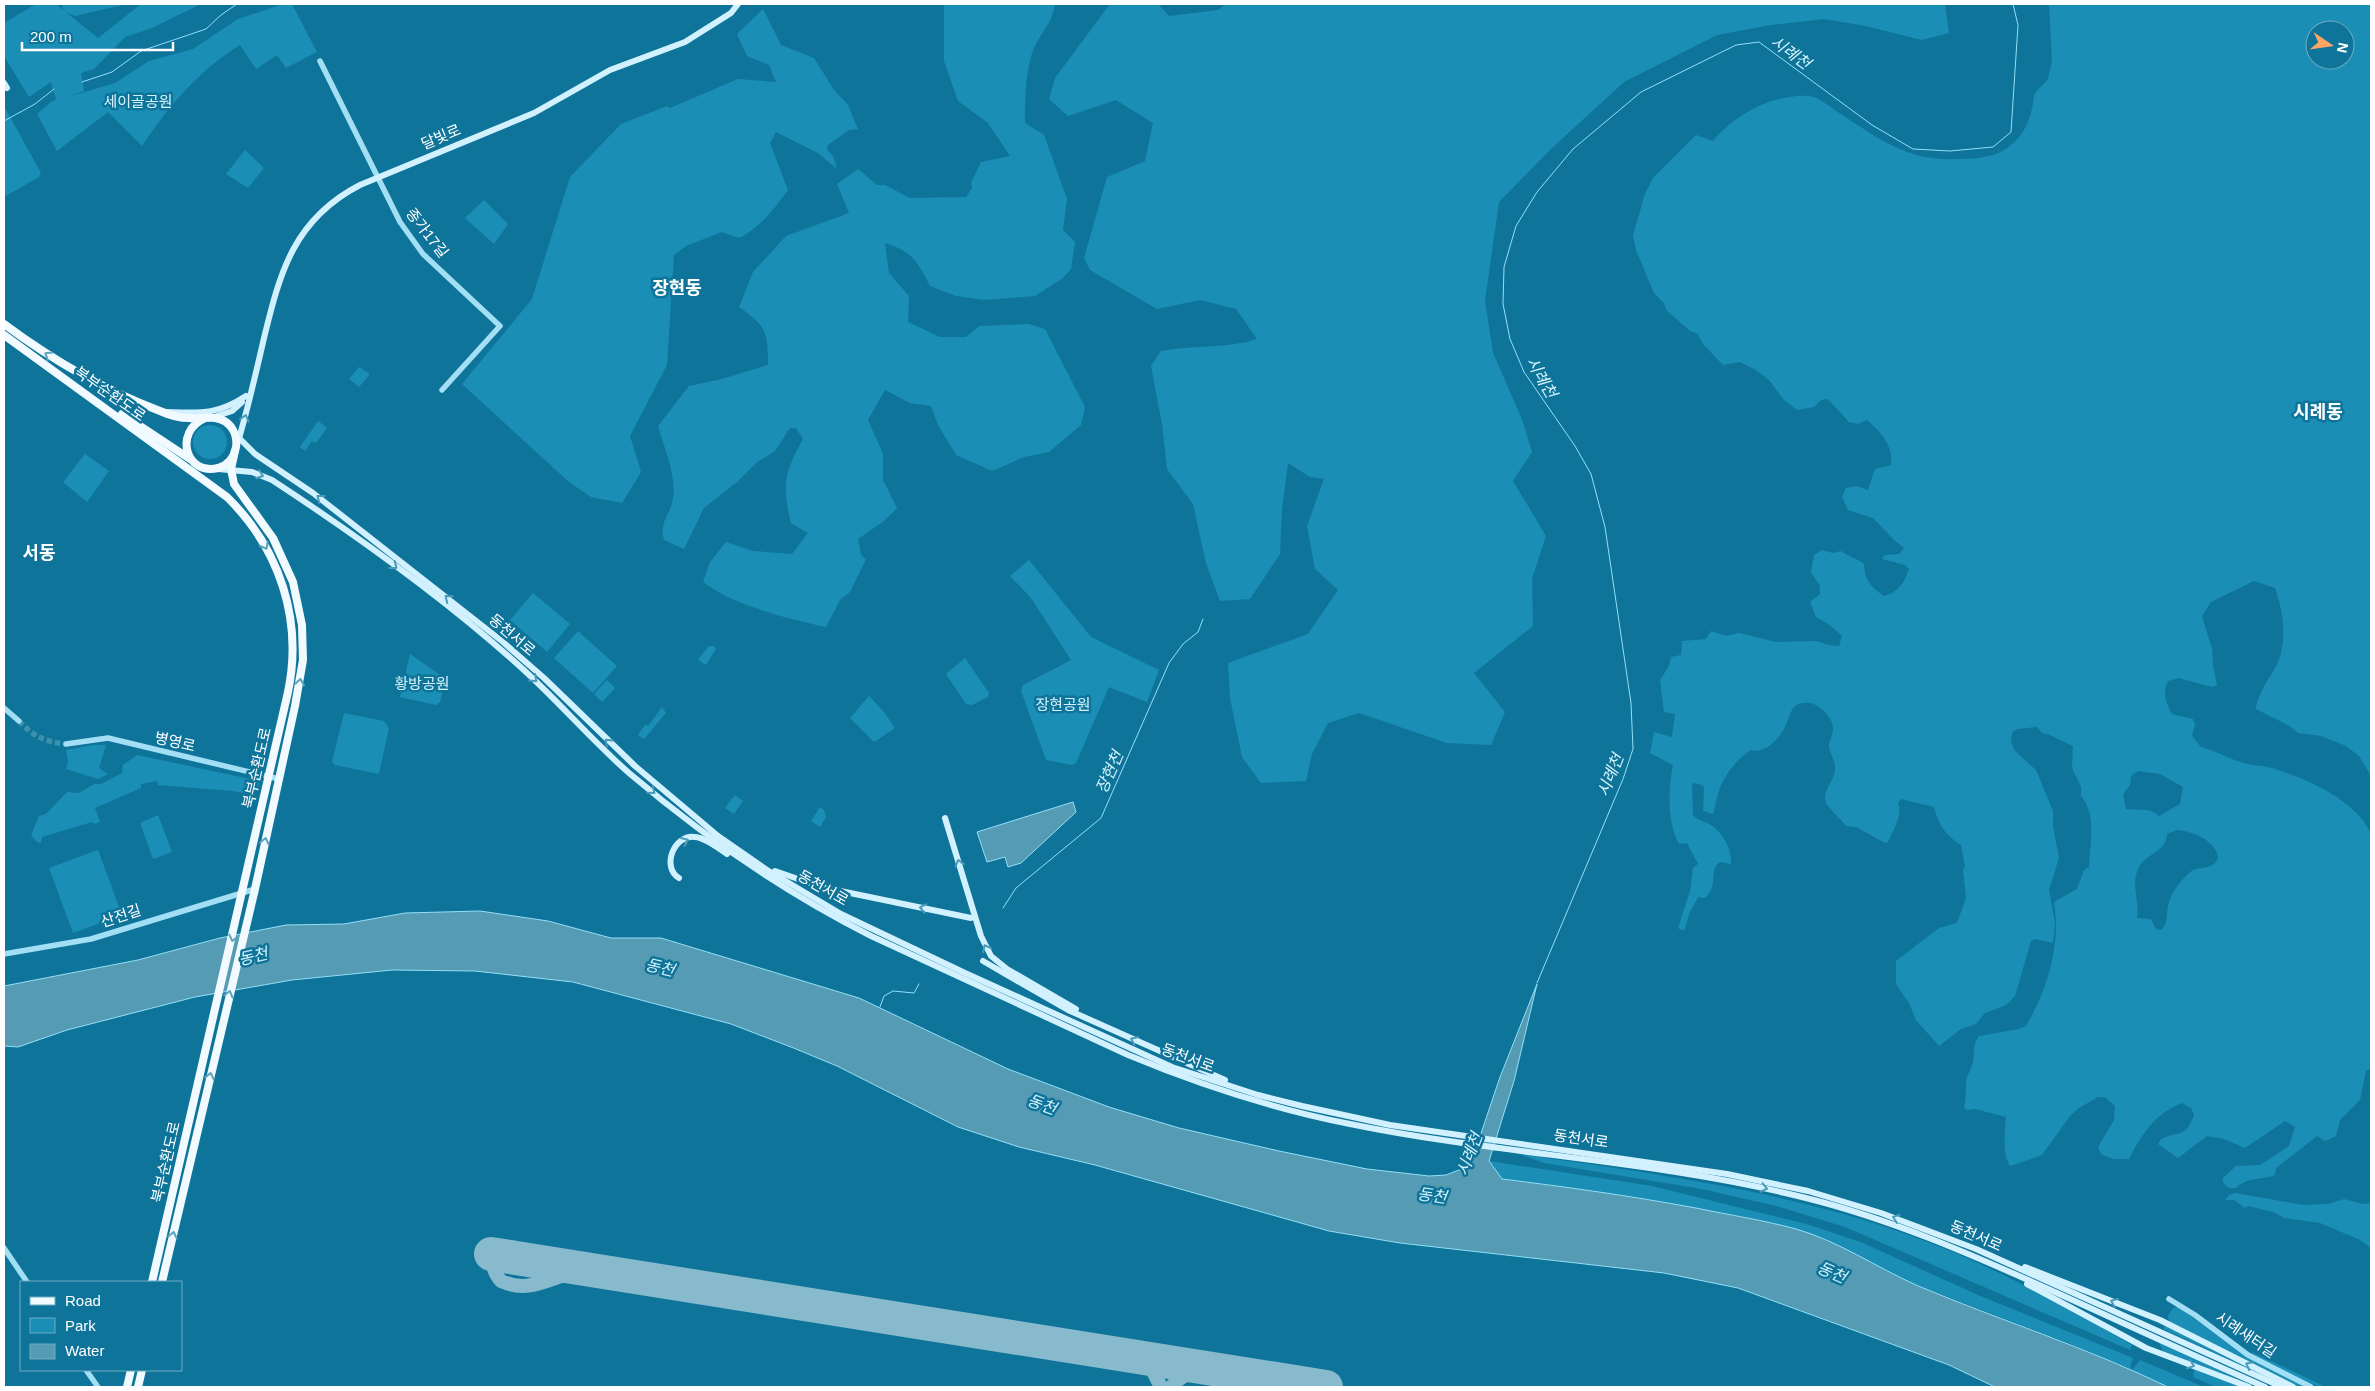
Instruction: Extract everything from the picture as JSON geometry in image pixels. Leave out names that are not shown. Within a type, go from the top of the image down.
[{"type":"main road","name":"달빛로","points":[[237,437],[253,384],[276,292],[289,255],[310,223],[326,208],[346,192],[534,113],[610,70],[685,42],[731,12],[738,4]]},
{"type":"main road","points":[[4,324],[63,365],[161,412],[182,418],[208,418],[226,423],[237,437],[231,469]]},
{"type":"main road","name":"북부순환도로","points":[[4,335],[211,483],[240,510],[258,534],[277,568],[288,602],[293,644],[291,678],[244,890],[152,1281]]},
{"type":"main road","name":"북부순환도로","points":[[40,362],[192,460]]},
{"type":"main road","name":"달빛로","points":[[208,418],[232,411],[246,396],[253,384]]},
{"type":"main road","points":[[161,412],[211,412],[231,406],[246,396]]},
{"type":"main road","points":[[208,418],[198,421],[188,432],[186,447],[192,460],[211,483]]},
{"type":"main road","name":"동천서로","points":[[237,437],[255,454],[313,493],[503,642],[544,678],[634,766],[718,836],[841,914],[932,958],[1147,1056],[1258,1095],[1353,1118],[1449,1136]]},
{"type":"main road","points":[[192,460],[198,465],[212,469],[226,464],[235,451]]},
{"type":"main road","name":"동천서로","points":[[212,469],[252,472],[272,480],[426,590],[516,663],[629,773],[714,840],[763,874],[831,916],[871,936],[1170,1073],[1256,1101],[1352,1125],[1683,1166],[1764,1181],[1880,1213],[1975,1252],[2159,1336],[2265,1387]]},
{"type":"main road","name":"북부순환도로","points":[[162,1281],[255,889],[301,679],[303,644],[300,609],[293,582],[280,549],[267,527],[238,492],[232,478],[231,469]]},
{"type":"main road","points":[[945,818],[978,927],[987,950],[1001,965],[1114,1031]]},
{"type":"main road","points":[[679,878],[671,871],[670,865],[673,851],[680,841],[692,837],[702,839],[763,874]]},
{"type":"main road","points":[[750,858],[788,876],[813,885],[970,918]]},
{"type":"main road","points":[[983,961],[1068,1010],[1258,1095]]},
{"type":"main road","points":[[1975,1252],[2146,1348],[2249,1387]]},
{"type":"main road","points":[[1975,1252],[2160,1320],[2293,1387]]},
{"type":"main road","name":"동천서로","points":[[2159,1336],[2282,1387]]},
{"type":"main road","points":[[127,1387],[131,1371]]},
{"type":"main road","points":[[138,1387],[142,1371]]},
{"type":"street","name":"종가17길","points":[[320,60],[400,222],[423,254],[500,326],[442,390]]},
{"type":"street","points":[[4,708],[18,721]]},
{"type":"street","name":"병영로","points":[[66,744],[108,738],[279,779]]},
{"type":"street","name":"산전길","points":[[4,954],[91,939],[244,890],[255,889]]},
{"type":"street","points":[[4,1248],[26,1281]]},
{"type":"street","name":"시례새터길","points":[[2169,1298],[2248,1355],[2311,1387]]},
{"type":"street","points":[[87,1371],[98,1387]]},
{"type":"green space","name":"세이골공원","points":[[36,4],[56,4],[63,10],[62,4],[127,4],[75,16],[67,13],[98,38],[141,4],[201,4],[152,28],[125,37],[94,69],[81,73],[84,91],[68,97],[115,83],[149,61],[193,49],[238,19],[283,4],[292,4],[317,52],[286,68],[277,55],[256,69],[240,45],[198,77],[174,103],[142,146],[108,112],[57,151],[37,114],[56,100],[51,82],[29,97],[4,56],[4,23]]},
{"type":"green space","points":[[944,4],[1055,4],[1051,19],[1036,43],[1031,57],[1026,81],[1025,123],[1044,135],[1067,199],[1063,230],[1075,242],[1071,269],[1063,278],[1035,296],[984,300],[956,296],[930,286],[913,258],[902,250],[885,243],[889,273],[909,296],[908,322],[940,337],[966,337],[979,326],[1028,324],[1045,329],[1085,407],[1081,425],[1049,452],[1024,457],[992,471],[956,455],[938,425],[931,406],[910,403],[885,390],[868,420],[883,454],[883,480],[897,508],[884,521],[858,539],[861,555],[866,559],[850,592],[840,600],[826,627],[761,610],[730,598],[703,582],[710,562],[726,542],[753,551],[792,554],[808,533],[791,523],[786,499],[788,470],[803,439],[796,428],[790,428],[775,451],[756,463],[737,482],[704,508],[684,549],[664,540],[663,528],[672,505],[674,490],[672,472],[658,426],[689,386],[718,380],[768,365],[764,330],[755,319],[739,307],[753,272],[786,236],[849,213],[837,184],[858,169],[877,185],[885,185],[910,198],[966,197],[972,188],[971,183],[981,162],[1010,156],[988,123],[958,101],[944,61]]},
{"type":"green space","points":[[1110,4],[1158,4],[1169,16],[1218,10],[1226,4],[1945,4],[1949,33],[1922,40],[1866,26],[1824,19],[1771,25],[1717,35],[1624,82],[1551,149],[1499,202],[1485,301],[1493,353],[1522,419],[1532,452],[1513,481],[1546,536],[1532,579],[1533,626],[1474,673],[1505,712],[1491,745],[1447,743],[1359,713],[1328,723],[1312,754],[1306,781],[1261,783],[1242,757],[1230,698],[1228,663],[1308,634],[1338,590],[1315,569],[1307,526],[1324,479],[1310,477],[1288,463],[1282,510],[1280,554],[1250,599],[1220,601],[1206,563],[1193,504],[1167,469],[1162,424],[1151,366],[1161,351],[1221,346],[1257,339],[1236,309],[1200,300],[1157,309],[1090,270],[1084,258],[1107,177],[1145,161],[1153,123],[1116,100],[1068,116],[1049,99],[1055,78]]},
{"type":"green space","points":[[2049,4],[2371,4],[2371,776],[2359,756],[2346,746],[2321,736],[2298,733],[2290,726],[2256,709],[2259,696],[2279,660],[2283,642],[2283,624],[2275,588],[2254,581],[2211,602],[2202,616],[2212,649],[2217,685],[2212,687],[2179,678],[2168,681],[2165,690],[2172,714],[2193,719],[2195,725],[2192,736],[2201,747],[2250,765],[2264,766],[2281,771],[2311,783],[2341,800],[2353,810],[2364,821],[2371,834],[2371,1068],[2366,1071],[2360,1100],[2340,1120],[2336,1136],[2325,1141],[2317,1136],[2276,1168],[2275,1175],[2250,1180],[2236,1188],[2229,1188],[2223,1183],[2223,1178],[2236,1166],[2260,1165],[2289,1146],[2295,1127],[2285,1121],[2245,1148],[2224,1139],[2207,1136],[2178,1158],[2158,1144],[2161,1139],[2185,1131],[2191,1123],[2194,1115],[2191,1108],[2182,1103],[2156,1119],[2144,1133],[2129,1159],[2113,1159],[2101,1154],[2098,1147],[2114,1120],[2115,1106],[2105,1097],[2098,1097],[2079,1108],[2070,1116],[2042,1155],[2010,1166],[2007,1161],[2005,1148],[2006,1117],[1964,1108],[1967,1077],[1973,1064],[1975,1046],[1979,1036],[2026,1026],[2041,997],[2051,966],[2056,934],[2054,902],[2077,889],[2084,870],[2089,867],[2091,820],[2086,803],[2081,796],[2081,787],[2072,768],[2073,746],[2042,733],[2037,727],[2017,729],[2012,733],[2011,742],[2015,751],[2036,770],[2053,811],[2053,826],[2059,858],[2049,890],[2055,923],[2053,943],[2036,939],[2031,941],[2015,996],[2006,1005],[1985,1013],[1976,1024],[1961,1029],[1939,1046],[1916,1020],[1909,1003],[1896,984],[1896,961],[1939,928],[1957,923],[1966,898],[1963,870],[1965,867],[1961,845],[1943,829],[1934,807],[1901,799],[1898,803],[1899,812],[1895,828],[1888,842],[1885,843],[1856,827],[1846,826],[1826,803],[1825,795],[1835,770],[1829,746],[1833,727],[1828,716],[1814,704],[1803,703],[1794,707],[1784,729],[1774,742],[1761,750],[1751,750],[1735,764],[1720,787],[1713,814],[1703,811],[1704,787],[1693,783],[1693,815],[1697,819],[1711,825],[1723,837],[1730,853],[1731,864],[1720,862],[1716,865],[1712,889],[1709,894],[1705,898],[1698,897],[1689,914],[1685,929],[1678,928],[1690,891],[1693,868],[1698,864],[1687,843],[1679,844],[1672,825],[1670,785],[1673,765],[1650,753],[1654,732],[1672,737],[1675,714],[1664,712],[1660,680],[1669,666],[1671,657],[1681,655],[1682,641],[1706,639],[1711,631],[1726,636],[1739,633],[1776,642],[1816,641],[1839,646],[1842,636],[1830,625],[1816,617],[1810,602],[1820,594],[1820,586],[1811,572],[1814,555],[1822,550],[1833,553],[1841,551],[1864,564],[1869,583],[1884,596],[1894,592],[1900,586],[1909,569],[1905,565],[1882,559],[1885,555],[1899,554],[1904,548],[1873,518],[1848,510],[1842,497],[1846,488],[1856,486],[1868,490],[1875,469],[1891,465],[1890,451],[1885,440],[1867,420],[1858,424],[1849,422],[1828,399],[1821,400],[1814,407],[1797,410],[1783,399],[1770,381],[1756,370],[1740,362],[1723,365],[1703,344],[1698,334],[1690,331],[1667,311],[1663,302],[1654,293],[1636,250],[1633,235],[1645,194],[1653,178],[1696,135],[1713,141],[1732,122],[1744,114],[1769,102],[1795,96],[1809,96],[1817,99],[1883,141],[1910,153],[1941,159],[1972,159],[1993,155],[2003,151],[2018,139],[2028,123],[2034,94],[2048,79],[2052,61]],"holes":[[[2138,771],[2160,774],[2183,787],[2180,804],[2159,816],[2148,810],[2126,809],[2123,794],[2130,785],[2131,776]],[[2177,830],[2190,832],[2209,842],[2217,852],[2218,858],[2213,865],[2189,873],[2179,883],[2169,901],[2166,921],[2161,930],[2156,929],[2151,919],[2137,918],[2136,873],[2142,863],[2164,844],[2167,834]]]},
{"type":"green space","points":[[763,9],[781,45],[814,58],[834,90],[848,105],[858,129],[849,130],[828,145],[827,150],[833,156],[837,169],[818,153],[776,132],[770,143],[788,190],[772,211],[754,229],[739,238],[722,232],[686,246],[674,255],[667,365],[630,436],[641,472],[622,503],[591,497],[569,482],[462,384],[532,299],[570,177],[621,124],[667,106],[670,108],[738,79],[776,82],[769,65],[747,56],[737,34]]},
{"type":"green space","points":[[4,106],[41,173],[39,177],[4,197]]},
{"type":"green space","points":[[245,150],[264,168],[248,188],[226,174]]},
{"type":"green space","points":[[484,200],[508,224],[494,244],[465,218]]},
{"type":"green space","points":[[359,367],[370,374],[359,387],[349,379]]},
{"type":"green space","points":[[318,421],[327,428],[316,443],[312,441],[305,451],[300,447]]},
{"type":"green space","points":[[210,425],[217,426],[222,430],[226,435],[226,449],[222,454],[217,458],[210,459],[203,458],[198,454],[194,449],[193,442],[194,435],[198,430],[203,426]]},
{"type":"green space","points":[[85,454],[109,471],[87,502],[63,482]]},
{"type":"green space","name":"장현공원","points":[[1029,560],[1091,637],[1159,670],[1147,702],[1109,687],[1076,763],[1072,765],[1046,760],[1021,691],[1023,685],[1071,660],[1031,598],[1010,576]]},
{"type":"green space","points":[[533,593],[570,624],[547,652],[510,620]]},
{"type":"green space","points":[[578,631],[617,666],[593,693],[554,658]]},
{"type":"green space","points":[[709,646],[714,646],[716,649],[706,665],[698,660]]},
{"type":"green space","name":"황방공원","points":[[410,654],[443,677],[445,682],[440,702],[436,705],[400,697]]},
{"type":"green space","points":[[965,658],[989,693],[988,697],[972,705],[966,704],[946,674]]},
{"type":"green space","points":[[607,680],[615,688],[602,702],[594,694]]},
{"type":"green space","points":[[869,696],[884,712],[895,728],[874,742],[850,718]]},
{"type":"green space","points":[[662,707],[666,713],[644,739],[638,735],[645,725],[648,726]]},
{"type":"green space","points":[[344,713],[384,721],[389,728],[379,774],[335,765],[332,762]]},
{"type":"green space","points":[[93,745],[106,745],[99,768],[108,774],[98,779],[66,769],[68,763],[66,750]]},
{"type":"green space","points":[[137,755],[260,781],[257,790],[248,794],[158,785],[157,781],[141,784],[141,788],[95,808],[100,822],[94,824],[92,822],[42,837],[41,843],[37,842],[31,835],[39,816],[46,814],[67,792],[79,793],[94,784],[101,784],[122,773],[123,765]]},
{"type":"green space","points":[[735,795],[743,801],[734,814],[725,808]]},
{"type":"green space","points":[[820,807],[824,810],[826,817],[820,827],[811,821]]},
{"type":"green space","points":[[158,815],[172,852],[153,859],[140,823]]},
{"type":"green space","points":[[98,850],[122,915],[73,933],[49,868]]},
{"type":"green space","points":[[1519,1154],[1681,1178],[1734,1188],[1840,1213],[1892,1229],[1991,1269],[2063,1306],[2132,1345],[2130,1350],[1845,1227],[1776,1206],[1702,1189],[1544,1163]]},
{"type":"green space","points":[[1489,1161],[1652,1186],[1810,1225],[1863,1243],[1978,1295],[2133,1358],[2130,1368],[2133,1369],[2140,1360],[2204,1387],[2168,1387],[2133,1370],[2063,1341],[1914,1284],[1815,1236],[1797,1230],[1757,1220],[1650,1200],[1502,1179]]},
{"type":"green space","points":[[2235,1193],[2303,1205],[2328,1204],[2344,1199],[2362,1204],[2371,1203],[2371,1248],[2360,1240],[2320,1223],[2284,1218],[2273,1212],[2248,1206],[2245,1208],[2234,1200],[2225,1200],[2229,1195]]},
{"type":"green space","points":[[2179,1307],[2247,1357],[2305,1387],[2299,1387],[2277,1377],[2169,1321],[2168,1316],[2173,1308]]},
{"type":"green space","points":[[2165,1326],[2261,1374],[2163,1329]]},
{"type":"green space","points":[[2159,1342],[2242,1381],[2242,1382],[2163,1352]]},
{"type":"green space","points":[[2250,1352],[2254,1353],[2326,1387],[2298,1379]]},
{"type":"green space","points":[[2194,1369],[2244,1387],[2216,1387],[2193,1377]]},
{"type":"water","points":[[1073,802],[1076,812],[1021,863],[1008,867],[1005,857],[987,862],[977,832]]},
{"type":"water","name":"동천","points":[[480,911],[548,921],[611,938],[661,938],[859,998],[1008,1069],[1109,1107],[1179,1128],[1279,1151],[1367,1169],[1429,1176],[1446,1175],[1464,1168],[1473,1157],[1500,1077],[1537,984],[1514,1081],[1489,1161],[1502,1179],[1672,1204],[1759,1220],[1796,1229],[1842,1247],[1916,1285],[2074,1346],[2168,1387],[1995,1387],[1949,1365],[1738,1288],[1664,1273],[1400,1243],[1329,1231],[1095,1165],[1019,1147],[958,1127],[837,1066],[731,1024],[573,982],[475,971],[392,970],[292,980],[195,997],[67,1030],[18,1047],[4,1046],[4,986],[138,960],[220,938],[286,925],[344,924],[405,913]]},
{"type":"waterway","points":[[82,82],[112,72],[141,51],[206,29],[237,4]]},
{"type":"waterway","name":"시례천","points":[[1537,983],[1623,779],[1633,749],[1631,703],[1605,527],[1591,474],[1575,446],[1524,372],[1510,339],[1503,304],[1504,267],[1516,226],[1537,192],[1573,149],[1641,92],[1736,45],[1759,42],[1872,125],[1913,149],[1950,151],[1993,147],[2011,132],[2018,25],[2013,4]]},
{"type":"waterway","points":[[4,121],[35,104],[54,89]]},
{"type":"waterway","name":"장현천","points":[[1003,908],[1016,888],[1101,818],[1169,663],[1183,644],[1198,632],[1203,619]]},
{"type":"waterway","name":"장현천","points":[[880,1007],[884,996],[893,991],[914,993],[919,984]]},
{"type":"taxiway","points":[[563,1265],[546,1261],[510,1247],[500,1251],[493,1262],[495,1272],[501,1281],[522,1286],[541,1283],[570,1273],[601,1271]]},
{"type":"taxiway","points":[[1130,1356],[1153,1371],[1161,1387]]},
{"type":"taxiway","points":[[1171,1387],[1188,1374],[1208,1370],[1227,1374],[1244,1387]]},
{"type":"taxiway","points":[[1280,1387],[1303,1384]]},
{"type":"runway","points":[[491,1254],[1326,1387]]},
{"type":"tunnel","points":[[19,721],[29,731],[40,737],[52,742],[66,744]]},
{"type":"district","name":"장현동","points":[[677,288]]},
{"type":"district","name":"시례동","points":[[2318,412]]},
{"type":"district","name":"서동","points":[[39,553]]}]
